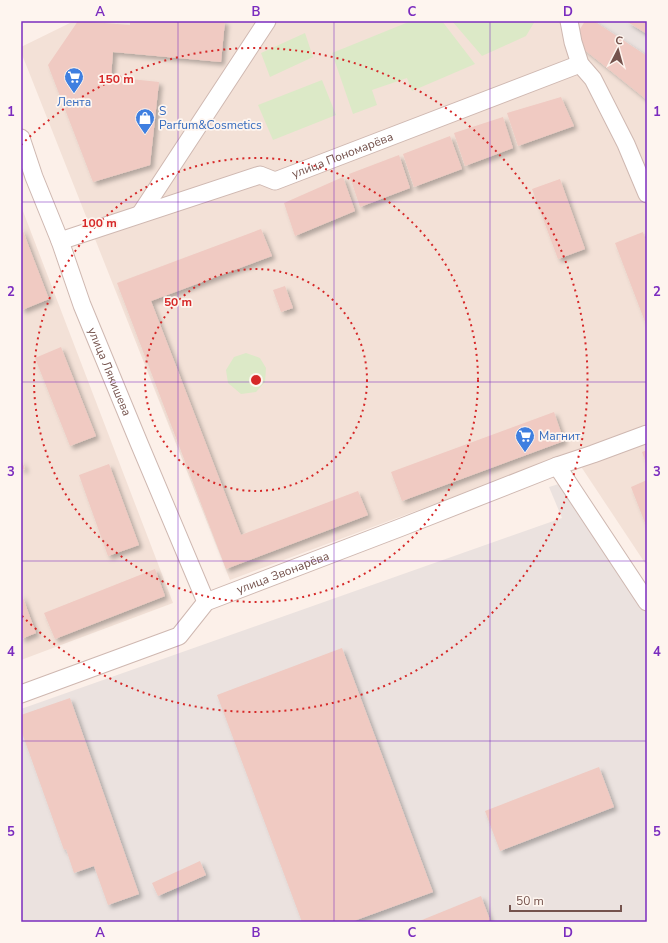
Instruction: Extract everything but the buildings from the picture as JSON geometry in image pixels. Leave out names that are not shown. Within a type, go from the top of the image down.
[{"type":"street","points":[[141,214],[267,21]]},
{"type":"street","points":[[569,21],[573,42],[580,64],[594,79],[626,144],[647,194]]},
{"type":"street","name":"улица Пономарёва","points":[[60,241],[260,175],[275,181],[580,64]]},
{"type":"street","name":"улица Лякишева","points":[[21,138],[34,177],[60,241],[82,305],[206,602]]},
{"type":"street","name":"улица Звонарёва","points":[[206,602],[557,466],[647,434]]},
{"type":"street","points":[[557,466],[647,602]]},
{"type":"street","points":[[21,694],[179,636],[206,602]]},
{"type":"shaded area","points":[[74,21],[647,21],[647,566],[572,453],[230,580],[21,52],[21,47]]},
{"type":"shaded area","points":[[585,21],[647,21],[647,100]]},
{"type":"shaded area","points":[[21,206],[173,603],[21,660]]},
{"type":"shaded area","points":[[562,483],[647,611],[647,922],[21,922],[21,709],[562,518],[549,487]]},
{"type":"green space","points":[[411,21],[442,21],[475,64],[412,91],[407,78],[372,90],[377,105],[353,114],[332,53]]},
{"type":"green space","points":[[452,21],[535,21],[526,36],[482,56]]},
{"type":"green space","points":[[305,33],[313,57],[270,77],[261,53]]},
{"type":"green space","points":[[322,80],[336,115],[273,140],[258,105]]},
{"type":"green space","points":[[246,353],[260,358],[266,368],[265,382],[256,392],[241,394],[228,383],[226,370],[234,357]]},
{"type":"place","name":"Лента","points":[[74,94]]},
{"type":"place","name":"S Parfum&Cosmetics","points":[[145,135]]},
{"type":"place","name":"Магнит","points":[[525,453]]}]
